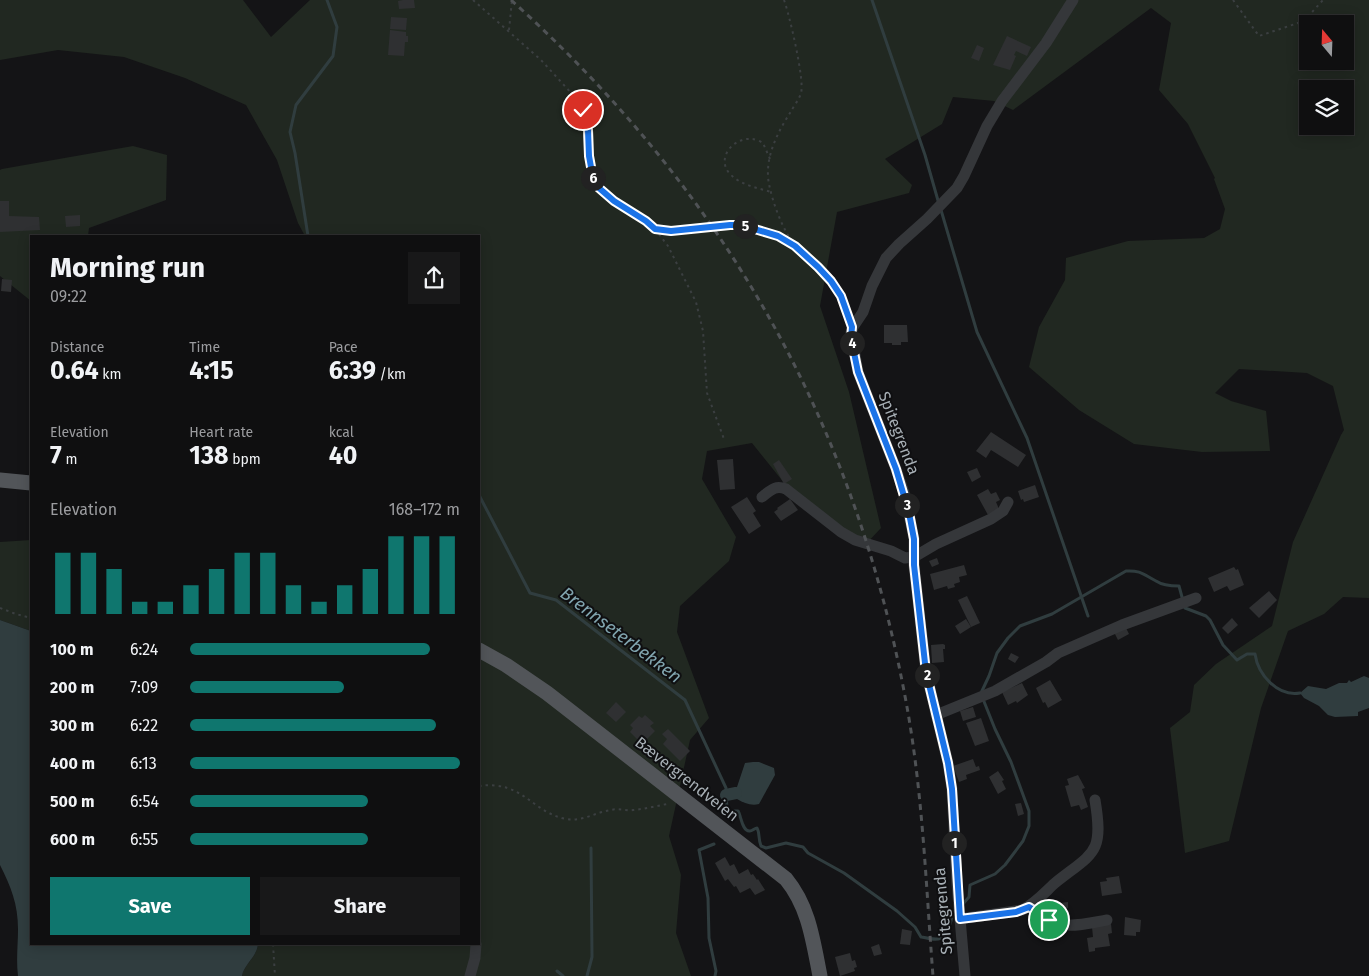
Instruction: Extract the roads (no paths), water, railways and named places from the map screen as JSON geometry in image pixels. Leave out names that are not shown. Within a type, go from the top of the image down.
[{"type":"main road","points":[[0,480],[30,483]]},
{"type":"main road","name":"Bævergrendveien","points":[[480,651],[506,665],[547,693],[774,868],[794,888],[800,898],[809,922],[820,976]]},
{"type":"street","name":"Spitegrenda","points":[[965,976],[952,789],[922,646],[914,539],[906,499],[858,372],[851,338],[852,327],[860,318],[872,286],[886,258],[956,188],[964,176],[987,126],[1002,101],[1046,43],[1073,0]]},
{"type":"street","points":[[762,496],[780,486],[834,528],[855,540],[891,551],[905,558],[914,557],[936,544],[991,519],[1003,511],[1008,502]]},
{"type":"street","points":[[936,715],[995,691],[1046,662],[1058,652],[1122,625],[1196,598]]},
{"type":"street","points":[[960,919],[1016,912],[1029,907],[1044,892],[1077,867],[1095,848],[1099,822],[1095,800]]},
{"type":"street","points":[[1029,907],[1060,925],[1068,926],[1107,920]]},
{"type":"street","points":[[470,976],[475,958],[476,945]]},
{"type":"waterway","name":"Brennseterbekken","points":[[308,235],[290,132],[296,105],[333,56],[337,27],[327,0]]},
{"type":"waterway","points":[[872,0],[925,155],[939,204]]},
{"type":"waterway","points":[[941,210],[977,332],[1027,438],[1088,616]]},
{"type":"waterway","name":"Brennseterbekken","points":[[480,497],[530,593],[556,600],[685,700],[726,788],[727,811],[738,811],[743,826],[747,831],[757,828],[761,846],[766,848],[786,843],[803,847],[808,853],[844,873],[897,911],[915,927],[921,937],[941,938],[946,933],[952,914],[955,911]]},
{"type":"waterway","points":[[981,693],[997,653],[1020,626],[1052,614],[1126,571],[1135,571],[1161,583],[1179,586],[1185,608],[1206,616],[1223,645],[1237,660],[1247,654],[1255,654],[1260,670],[1270,683],[1284,692],[1300,693]]},
{"type":"waterway","points":[[962,905],[969,897],[970,885],[995,874],[1005,865],[1023,841],[1029,826],[1029,811],[1011,762],[983,699]]},
{"type":"waterway","points":[[726,795],[736,793]]},
{"type":"waterway","name":"Brennseterbekken","points":[[714,844],[699,850],[708,898],[709,938],[716,971],[715,976]]},
{"type":"waterway","points":[[587,976],[592,957],[591,848]]},
{"type":"waterway","points":[[557,971],[563,976]]},
{"type":"railway","points":[[511,0],[587,74],[656,152],[717,233],[770,319],[816,410],[854,504],[884,603],[907,707],[917,774],[933,976]]}]
